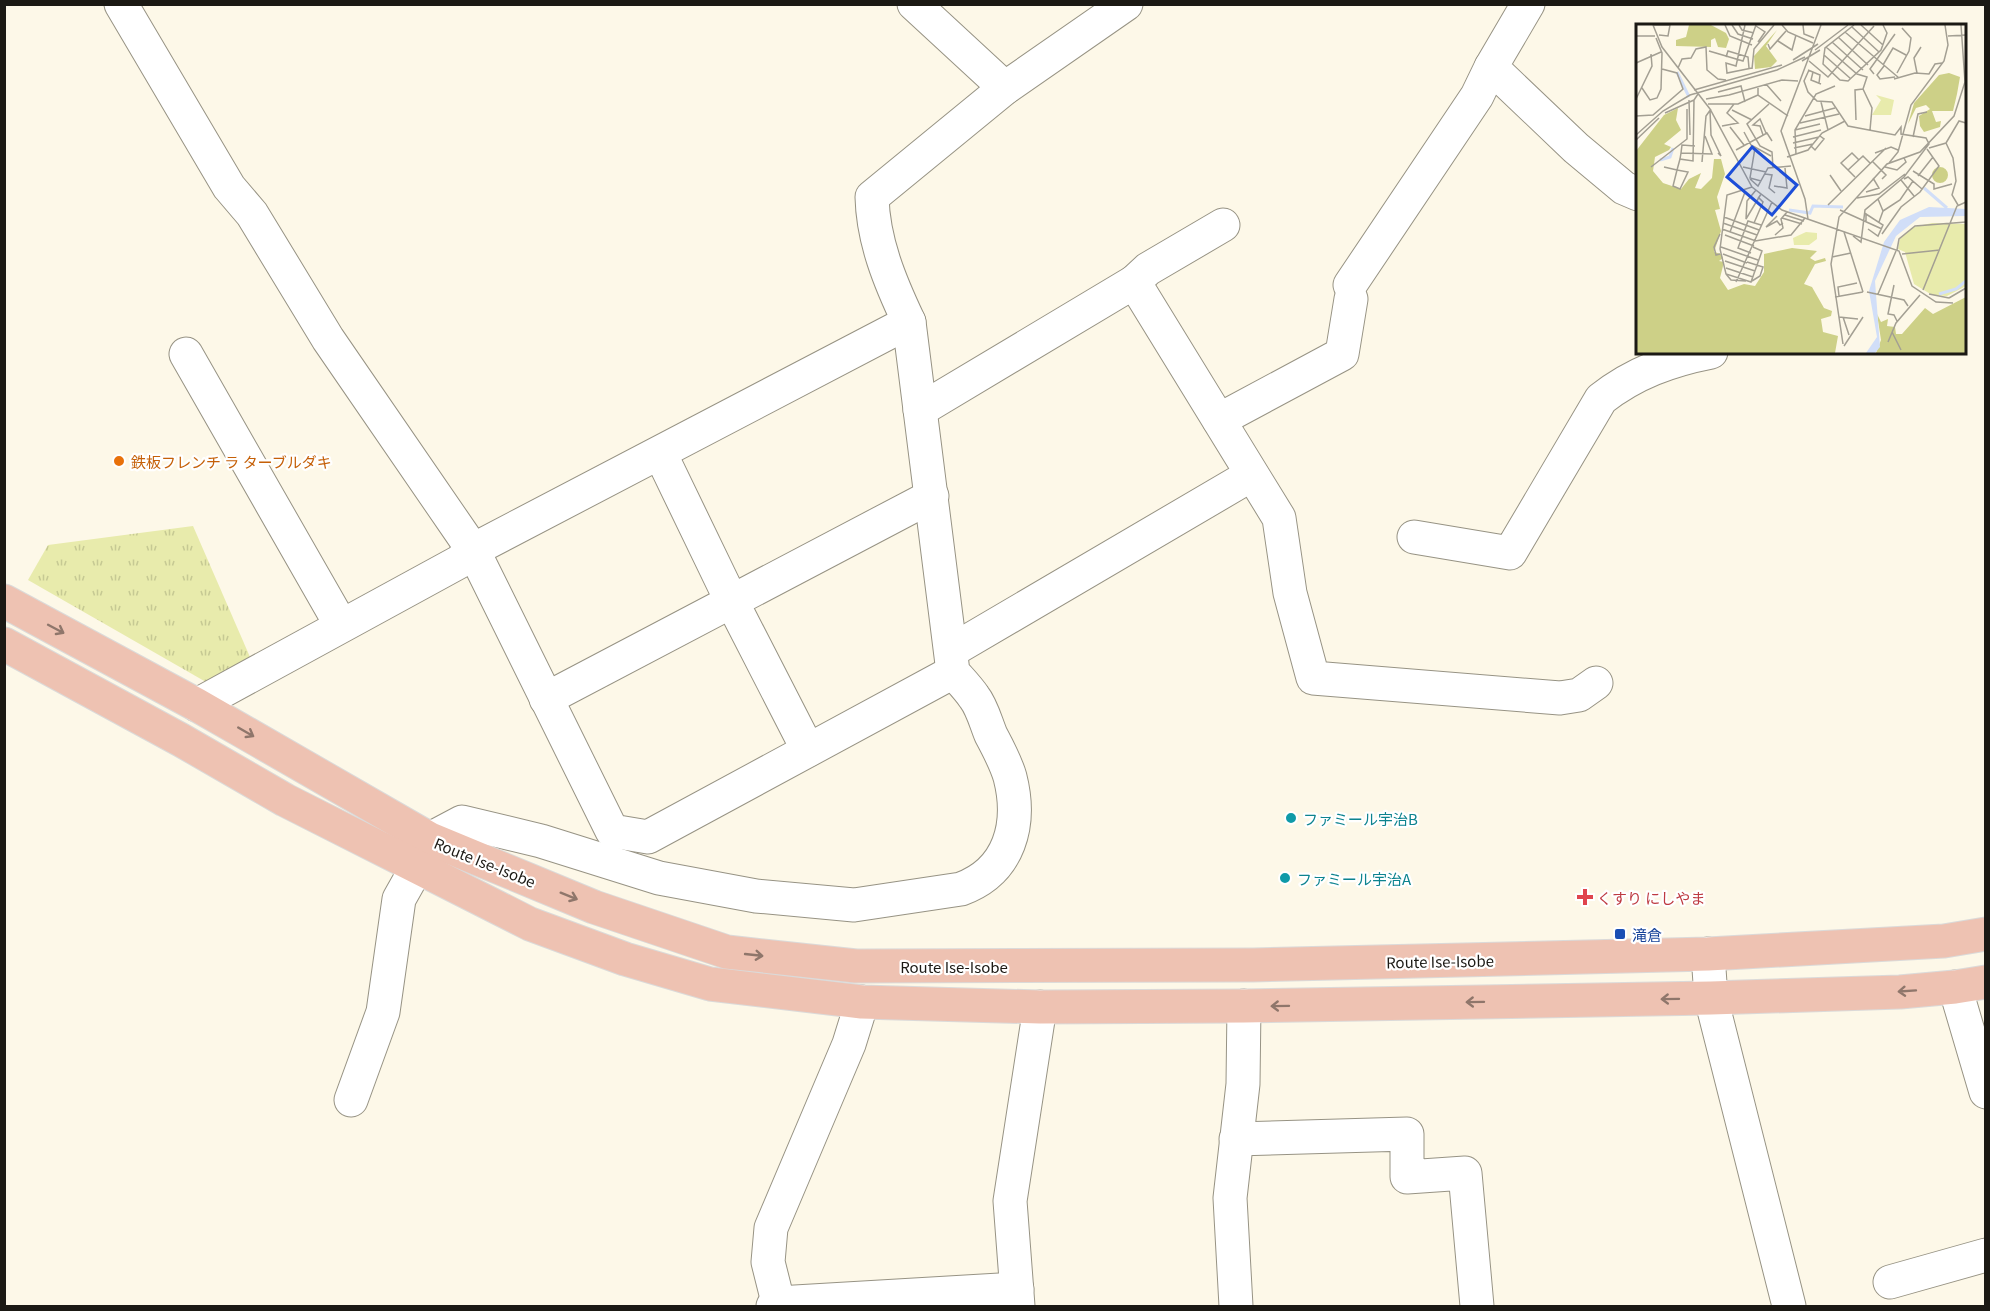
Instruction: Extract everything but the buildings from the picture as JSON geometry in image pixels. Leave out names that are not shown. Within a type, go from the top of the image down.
[{"type":"main road","name":"Route Ise-Isobe","points":[[4,601],[197,705],[530,924],[625,959],[710,984],[862,1002],[1040,1007],[1711,998],[1900,992],[1970,984]]},
{"type":"main road","name":"Route Ise-Isobe","points":[[4,644],[182,740],[285,800],[423,853],[727,952],[856,966],[1253,965],[1708,954],[1944,941],[1986,934]]},
{"type":"street","points":[[121,4],[229,187],[252,214],[328,339],[473,550],[612,831],[648,837],[808,750],[1251,475]]},
{"type":"street","points":[[914,4],[1005,88]]},
{"type":"street","points":[[351,1101],[383,1012],[399,899],[423,853],[462,822],[541,841],[658,878],[756,896],[854,905],[961,889],[975,884],[998,862],[1008,845],[1014,825],[1014,802],[1010,776],[975,699],[952,662],[909,322],[890,282],[872,222],[872,197],[1005,88],[1126,4]]},
{"type":"street","points":[[1219,420],[1342,354],[1350,292],[1477,96],[1491,67],[1528,4]]},
{"type":"street","points":[[1491,67],[1576,148],[1624,188],[1636,193]]},
{"type":"street","points":[[920,410],[1134,282],[1148,268],[1223,225]]},
{"type":"street","points":[[1134,282],[1279,518],[1290,593],[1313,678],[1560,698],[1579,695],[1596,683]]},
{"type":"street","points":[[197,705],[459,562],[473,550],[909,322]]},
{"type":"street","points":[[186,354],[341,625]]},
{"type":"street","points":[[1413,537],[1510,553],[1601,399],[1617,386],[1664,363],[1702,354]]},
{"type":"street","points":[[660,453],[731,600],[808,750]]},
{"type":"street","points":[[546,699],[932,496]]},
{"type":"street","points":[[1708,954],[1711,998],[1789,1306]]},
{"type":"street","points":[[1970,984],[1986,1092]]},
{"type":"street","points":[[862,1002],[849,1044],[771,1228],[768,1262],[776,1305],[1018,1298],[1010,1201],[1040,1007]]},
{"type":"street","points":[[1236,1306],[1230,1198],[1243,1084],[1244,1006]]},
{"type":"street","points":[[1236,1139],[1407,1134],[1407,1177],[1465,1173],[1477,1306]]},
{"type":"street","points":[[1890,1282],[1986,1255]]},
{"type":"green space","points":[[193,526],[250,657],[206,682],[28,580],[48,545]]},
{"type":"place","name":"鉄板フレンチ ラ ターブルダキ","points":[[119,461]]},
{"type":"place","name":"ファミール宇治B","points":[[1291,818]]},
{"type":"place","name":"ファミール宇治A","points":[[1285,878]]},
{"type":"place","name":"くすり にしやま","points":[[1585,897]]},
{"type":"place","name":"滝倉","points":[[1620,934]]}]
